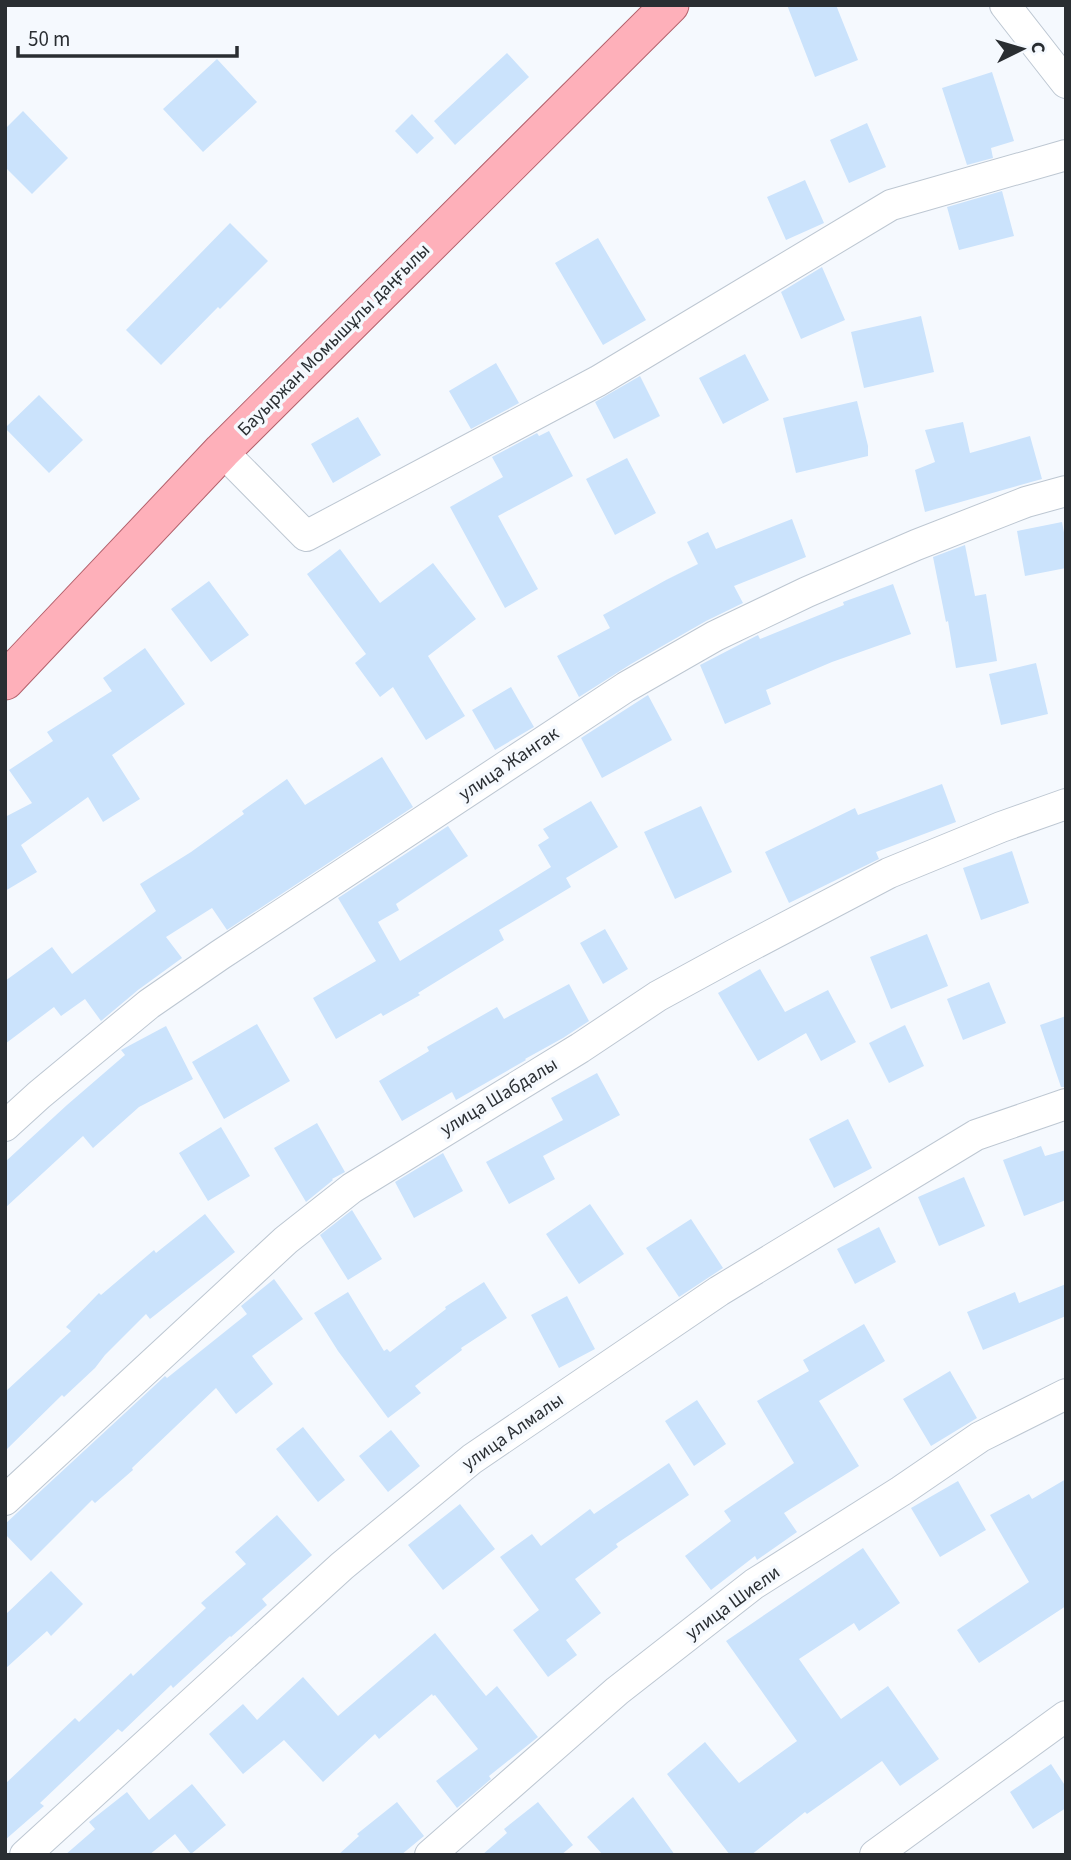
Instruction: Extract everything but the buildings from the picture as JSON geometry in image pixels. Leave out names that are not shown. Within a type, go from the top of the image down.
[{"type":"main road","name":"Бауыржан Момышұлы даңғылы","points":[[5,681],[222,451],[670,5]]},
{"type":"street","points":[[1005,5],[1066,83]]},
{"type":"street","points":[[222,451],[306,536],[598,381],[891,205],[1066,155]]},
{"type":"street","name":"улица Жангак","points":[[5,1126],[149,1004],[626,687],[715,636],[807,592],[1026,502],[1066,491]]},
{"type":"street","name":"улица Шабдалы","points":[[5,1500],[286,1240],[352,1188],[580,1048],[658,996],[735,954],[889,873],[1001,827],[1066,804]]},
{"type":"street","name":"улица Алмалы","points":[[25,1855],[342,1566],[472,1459],[719,1291],[976,1135],[1066,1104]]},
{"type":"street","name":"улица Шиели","points":[[430,1855],[617,1691],[754,1584],[901,1492],[980,1437],[1066,1394]]},
{"type":"street","points":[[875,1855],[1066,1716]]}]
